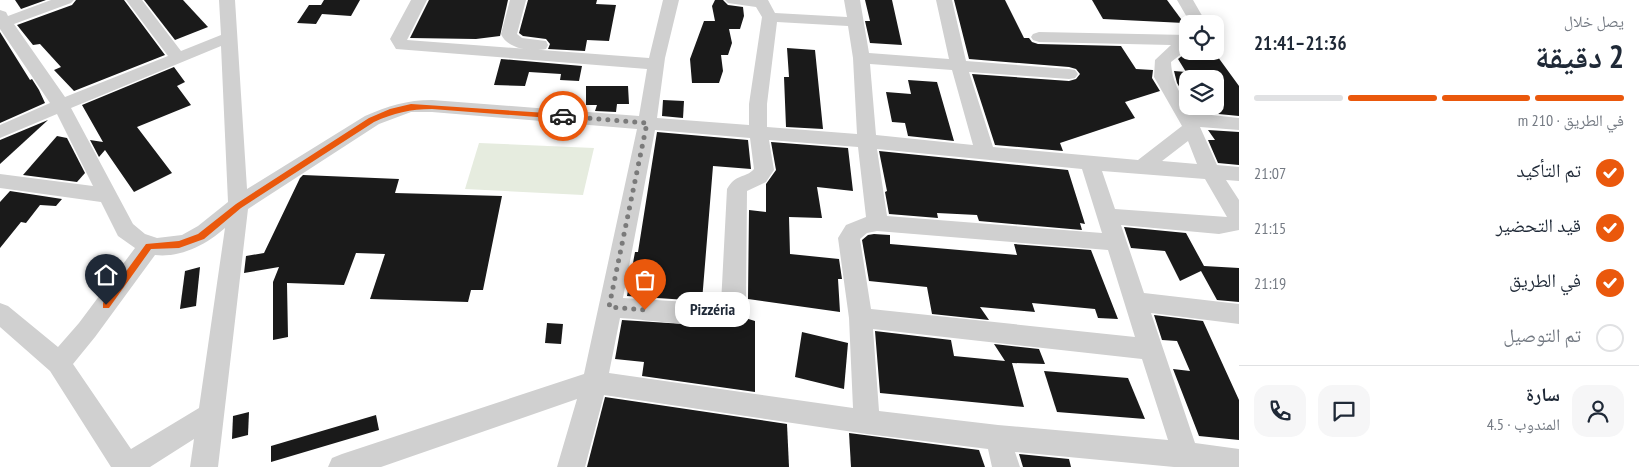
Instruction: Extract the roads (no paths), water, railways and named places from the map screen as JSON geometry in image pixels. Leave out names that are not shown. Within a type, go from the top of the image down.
[{"type":"street","points":[[66,0],[2,20],[61,105],[125,230],[138,241],[149,246],[179,245],[201,236],[238,206],[372,120],[392,111],[411,106],[867,141],[1090,163],[1239,174]]},
{"type":"street","points":[[134,0],[177,57]]},
{"type":"street","points":[[204,467],[209,416],[238,206],[227,0]]},
{"type":"street","points":[[420,0],[398,40],[402,46],[656,61]]},
{"type":"street","points":[[518,0],[509,34],[513,40],[523,44],[656,61]]},
{"type":"street","points":[[572,467],[595,382],[647,123],[656,61],[671,0]]},
{"type":"street","points":[[734,0],[856,22]]},
{"type":"street","points":[[852,0],[861,58],[867,141],[877,223]]},
{"type":"street","points":[[944,0],[959,66],[985,152]]},
{"type":"street","points":[[1184,0],[1193,15]]},
{"type":"street","points":[[609,307],[718,315],[728,313],[734,307],[737,189],[742,183],[759,177],[763,173],[758,104],[763,6]]},
{"type":"street","points":[[0,132],[177,57],[230,37]]},
{"type":"street","points":[[1039,37],[1179,40]]},
{"type":"street","points":[[1108,216],[1219,226],[1231,225],[1238,221],[1236,212],[1210,171],[1189,123],[1163,76],[1163,60],[1179,47]]},
{"type":"street","points":[[861,58],[1069,74]]},
{"type":"street","points":[[1143,166],[1189,123],[1239,124]]},
{"type":"street","points":[[1090,163],[1186,455]]},
{"type":"street","points":[[0,181],[109,196]]},
{"type":"street","points":[[867,422],[861,318],[848,238],[857,228],[877,223],[1116,242]]},
{"type":"street","points":[[59,363],[88,330],[149,246]]},
{"type":"street","points":[[1137,302],[1239,314]]},
{"type":"street","points":[[0,313],[59,363],[127,466],[209,416]]},
{"type":"street","points":[[861,318],[1152,349]]},
{"type":"street","points":[[342,467],[595,382],[867,422],[998,438],[1186,455],[1239,462]]},
{"type":"street","points":[[998,438],[1006,467]]},
{"type":"place","name":"Pizzéria","points":[[645,310]]}]
